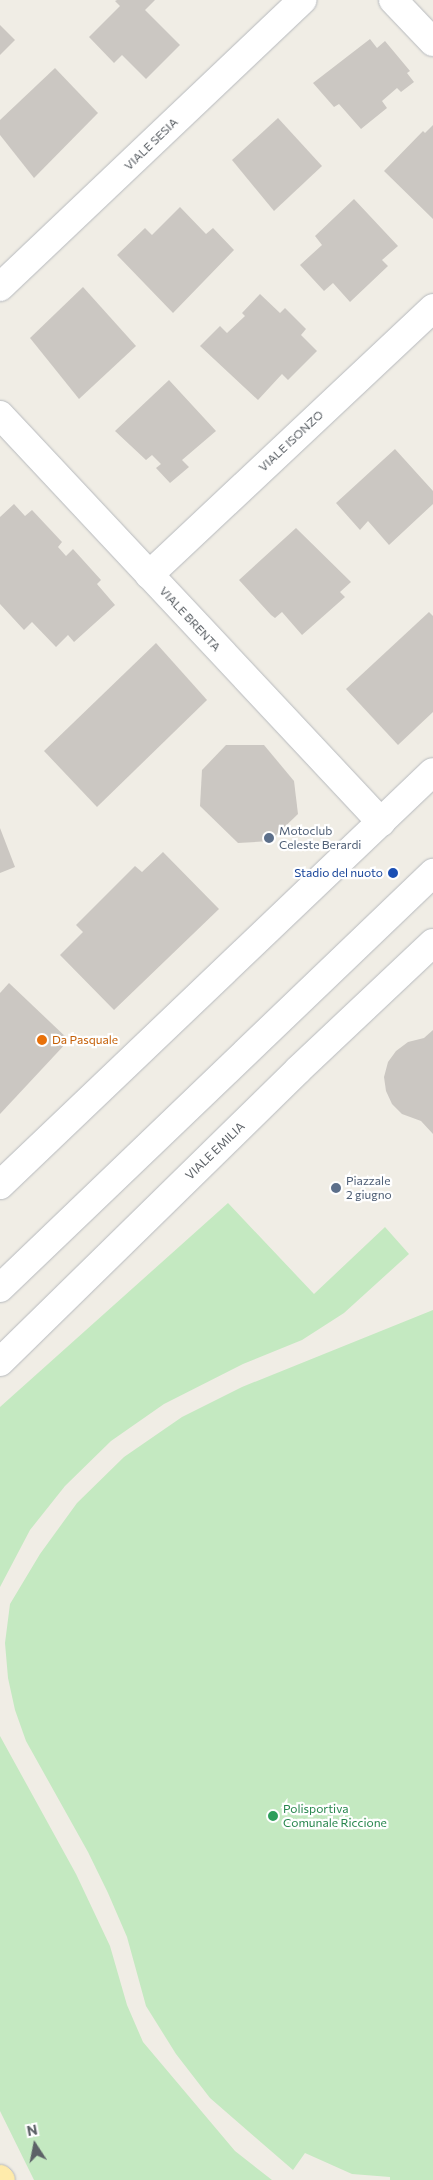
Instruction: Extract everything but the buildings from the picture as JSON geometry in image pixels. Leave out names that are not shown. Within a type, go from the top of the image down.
[{"type":"street","name":"VIALE SESIA","points":[[0,287],[302,0]]},
{"type":"street","points":[[393,0],[433,42]]},
{"type":"street","name":"VIALE ISONZO","points":[[149,575],[433,308]]},
{"type":"street","name":"VIALE BRENTA","points":[[0,415],[381,822]]},
{"type":"street","points":[[0,1185],[433,772]]},
{"type":"street","points":[[0,1288],[433,874]]},
{"type":"street","name":"VIALE EMILIA","points":[[0,1362],[298,1070],[433,942]]},
{"type":"green space","points":[[228,1203],[314,1294],[385,1227],[409,1254],[344,1313],[302,1340],[243,1364],[164,1404],[111,1441],[65,1486],[30,1530],[0,1587],[0,1407]]},
{"type":"green space","name":"Polisportiva Comunale Riccione","points":[[433,1310],[433,2180],[390,2180],[390,2177],[352,2174],[305,2153],[293,2170],[210,2098],[176,2054],[146,2006],[127,1937],[108,1893],[88,1852],[26,1741],[15,1710],[8,1678],[5,1643],[10,1604],[40,1554],[77,1503],[124,1457],[182,1417],[242,1387]]},
{"type":"green space","points":[[0,1736],[76,1874],[110,1946],[127,2005],[143,2042],[235,2151],[272,2180],[34,2180],[0,2111]]},
{"type":"place","name":"Motoclub Celeste Berardi","points":[[269,838]]},
{"type":"place","name":"Stadio del nuoto","points":[[393,873]]},
{"type":"place","name":"Da Pasquale","points":[[42,1040]]},
{"type":"place","name":"Piazzale 2 giugno","points":[[336,1188]]},
{"type":"place","name":"Polisportiva Comunale Riccione","points":[[273,1816]]}]
